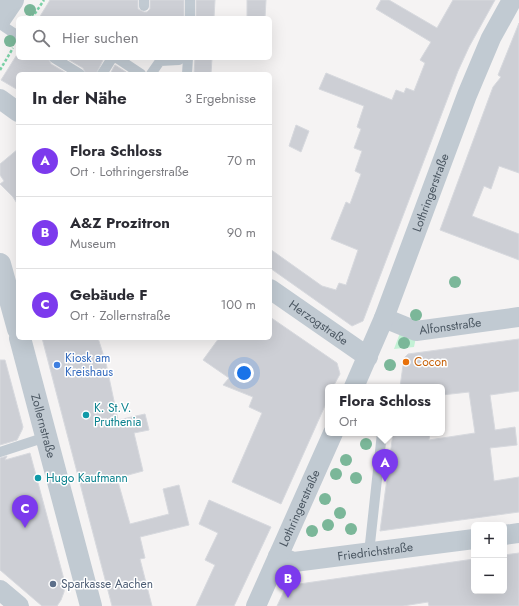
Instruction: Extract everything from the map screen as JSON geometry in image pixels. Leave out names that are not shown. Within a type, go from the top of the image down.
[{"type":"street","points":[[0,19],[13,0]]},
{"type":"street","name":"Lothringerstraße","points":[[355,384],[384,318],[467,95],[491,38],[512,0]]},
{"type":"street","points":[[0,99],[16,111]]},
{"type":"street","points":[[1,274],[16,323]]},
{"type":"street","name":"Herzogstraße","points":[[272,290],[368,357]]},
{"type":"street","name":"Alfonsstraße","points":[[384,318],[416,330],[519,317]]},
{"type":"street","name":"Zollernstraße","points":[[21,340],[91,606]]},
{"type":"street","name":"Lothringerstraße","points":[[256,606],[332,436]]},
{"type":"street","points":[[507,535],[519,533]]},
{"type":"street","name":"Friedrichstraße","points":[[278,556],[294,562],[471,539]]},
{"type":"street","points":[[0,590],[19,606]]},
{"type":"lane","points":[[190,0],[190,16]]},
{"type":"lane","points":[[0,24],[16,35]]},
{"type":"lane","points":[[57,60],[77,72]]},
{"type":"lane","points":[[103,72],[111,60]]},
{"type":"lane","points":[[120,60],[138,72]]},
{"type":"lane","points":[[152,72],[160,61],[172,60]]},
{"type":"lane","points":[[184,60],[187,72]]},
{"type":"lane","points":[[369,553],[382,436]]},
{"type":"lane","points":[[0,452],[46,437]]},
{"type":"path","points":[[33,16],[44,0]]},
{"type":"path","points":[[0,70],[14,47]]},
{"type":"green space","points":[[400,333],[416,337],[414,347],[394,349]]},
{"type":"building","points":[[50,0],[138,0],[138,9],[147,12],[150,9],[150,0],[184,0],[184,16],[40,16]]},
{"type":"building","points":[[196,0],[215,0],[214,16],[196,16]]},
{"type":"building","points":[[247,0],[266,0],[265,16],[247,16]]},
{"type":"building","points":[[381,0],[389,0],[437,28],[453,0],[495,0],[469,47],[458,71],[363,321],[352,326],[272,269],[272,250],[322,286],[336,290],[339,283],[346,285],[358,250],[331,239],[346,202],[350,204],[361,174],[355,171],[362,151],[354,148],[361,129],[357,127],[364,106],[319,89],[326,73],[392,100],[396,90],[404,93],[406,88],[414,91],[425,63],[420,60],[431,42],[376,9]]},
{"type":"building","points":[[519,23],[519,173],[499,166],[491,189],[484,186],[472,216],[519,234],[519,260],[440,230],[493,87],[501,77],[498,75]]},
{"type":"building","points":[[16,56],[16,60],[49,60],[51,64],[65,72],[16,72],[16,89],[1,80]]},
{"type":"building","points":[[69,60],[103,60],[97,72],[85,72],[83,68]]},
{"type":"building","points":[[195,60],[212,60],[211,72],[194,72]]},
{"type":"building","points":[[115,65],[126,72],[111,72]]},
{"type":"building","points":[[296,125],[309,131],[301,152],[289,146]]},
{"type":"building","points":[[16,151],[16,202],[0,184],[4,181],[0,175],[0,164]]},
{"type":"building","points":[[272,318],[337,363],[340,374],[335,384],[325,384],[325,406],[281,504],[232,482],[262,413],[249,407],[253,397],[223,385],[229,378],[203,360],[218,340],[272,340]]},
{"type":"building","points":[[519,339],[519,391],[490,395],[495,430],[515,427],[517,445],[490,448],[494,481],[519,477],[519,512],[380,531],[393,436],[430,436],[429,440],[475,433],[469,392],[445,395],[445,384],[400,384],[404,358],[408,354]]},
{"type":"building","points":[[43,340],[99,340],[106,363],[118,420],[145,414],[149,430],[134,433],[143,471],[117,478],[130,524],[169,514],[163,489],[179,485],[189,525],[140,537],[145,558],[140,559],[152,606],[112,606]]},
{"type":"building","points":[[0,360],[5,360],[23,427],[17,440],[0,445]]},
{"type":"building","points":[[30,453],[65,583],[64,592],[57,606],[42,606],[0,570],[0,458],[7,456],[5,460]]},
{"type":"building","points":[[209,500],[271,527],[234,606],[196,606],[215,565],[205,560],[218,533],[199,524]]},
{"type":"building","points":[[519,553],[519,606],[429,606],[428,602],[403,606],[277,606],[285,589],[292,585],[471,559],[471,594],[507,594],[507,555]]},
{"type":"place","name":"Cocon","points":[[406,362]]},
{"type":"place","name":"Kiosk am Kreishaus","points":[[57,365]]},
{"type":"place","name":"K. St.V. Pruthenia","points":[[86,415]]},
{"type":"place","name":"Hugo Kaufmann","points":[[38,478]]},
{"type":"place","name":"Flora Schloss","points":[[385,482]]},
{"type":"place","name":"Gebäude F","points":[[25,528]]},
{"type":"place","name":"Sparkasse Aachen","points":[[53,584]]},
{"type":"place","name":"A&Z Prozitron","points":[[288,598]]}]
